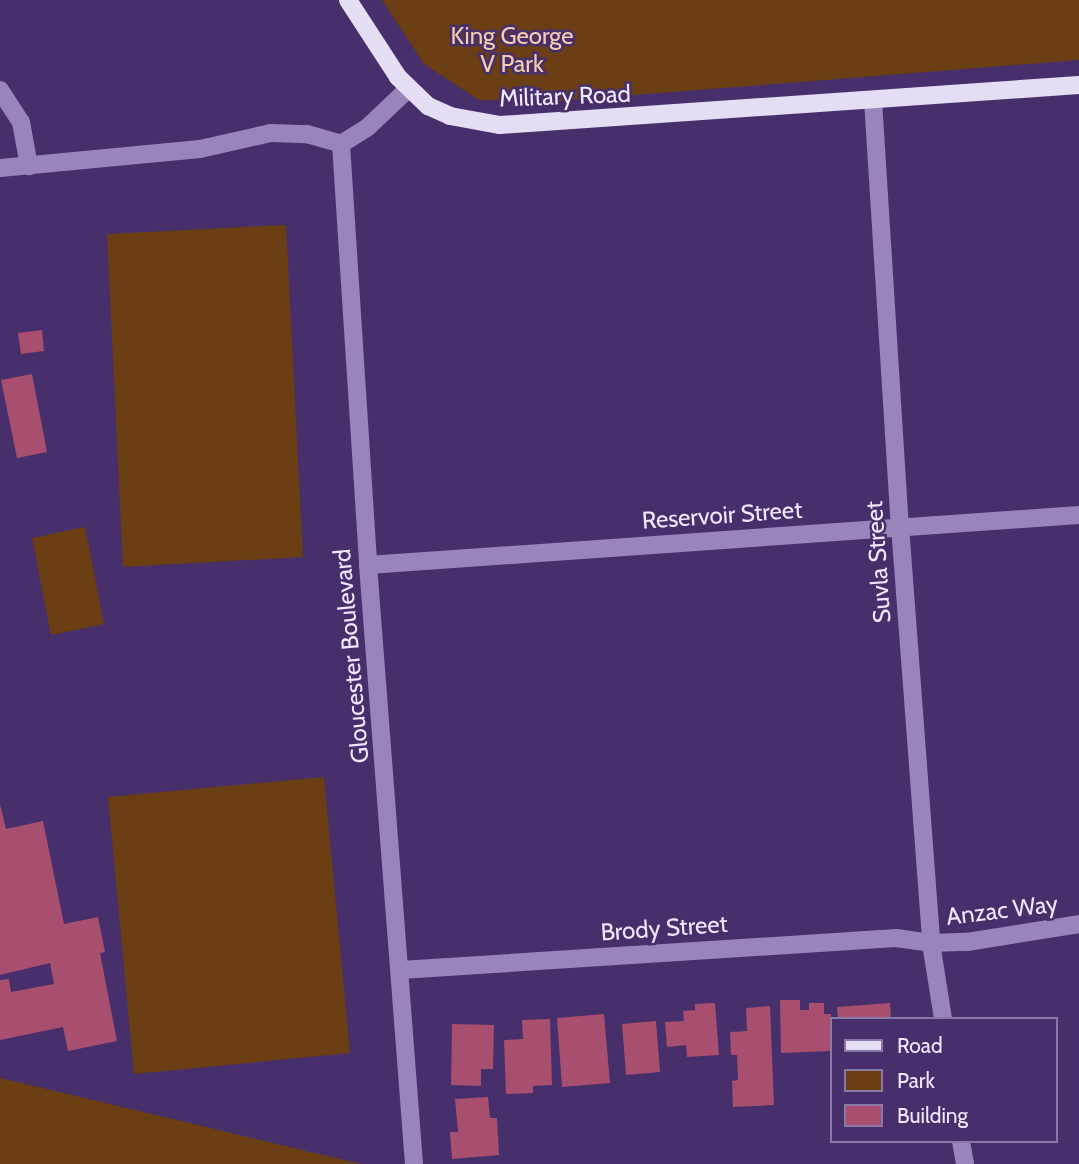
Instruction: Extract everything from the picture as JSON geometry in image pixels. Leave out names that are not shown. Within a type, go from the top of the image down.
[{"type":"main road","name":"Military Road","points":[[348,0],[408,89],[428,106],[450,116],[500,125],[1079,85]]},
{"type":"street","points":[[0,167],[200,149],[271,133],[307,134],[341,144],[368,127],[408,89]]},
{"type":"street","points":[[0,90],[21,122],[29,166]]},
{"type":"street","name":"Suvla Street","points":[[873,100],[900,526],[931,943],[943,1017]]},
{"type":"street","name":"Gloucester Boulevard","points":[[341,144],[368,565],[414,1164]]},
{"type":"street","name":"Reservoir Street","points":[[368,565],[1079,515]]},
{"type":"street","name":"Anzac Way","points":[[931,943],[967,942],[1079,924]]},
{"type":"street","name":"Brody Street","points":[[401,970],[896,938],[931,943]]},
{"type":"street","points":[[961,1143],[965,1164]]},
{"type":"green space","name":"King George V Park","points":[[382,0],[1079,0],[1079,60],[558,101],[479,100],[424,64]]},
{"type":"green space","points":[[286,225],[303,557],[123,567],[107,234]]},
{"type":"green space","points":[[85,527],[104,624],[51,635],[32,538]]},
{"type":"green space","points":[[324,777],[350,1053],[134,1074],[108,797]]},
{"type":"green space","points":[[0,1078],[177,1120],[361,1164],[0,1164]]},
{"type":"building","points":[[42,330],[44,351],[21,354],[18,333]]},
{"type":"building","points":[[32,374],[47,452],[17,458],[1,380]]},
{"type":"building","points":[[0,804],[6,829],[43,821],[64,924],[98,917],[105,952],[100,953],[117,1041],[68,1051],[63,1027],[0,1040],[0,980],[9,979],[11,992],[54,984],[50,963],[0,975]]},
{"type":"building","points":[[780,1000],[800,1000],[800,1010],[809,1010],[809,1003],[824,1003],[824,1014],[831,1014],[830,1051],[781,1053]]},
{"type":"building","points":[[715,1003],[719,1055],[687,1057],[686,1045],[667,1047],[665,1022],[684,1021],[683,1011],[695,1010],[695,1004]]},
{"type":"building","points":[[890,1003],[891,1017],[838,1017],[837,1007]]},
{"type":"building","points":[[770,1006],[774,1105],[733,1107],[732,1081],[738,1080],[737,1055],[731,1055],[730,1032],[747,1031],[746,1008]]},
{"type":"building","points":[[604,1014],[610,1083],[562,1087],[557,1018]]},
{"type":"building","points":[[550,1019],[552,1085],[533,1086],[533,1093],[506,1094],[504,1040],[523,1039],[522,1020]]},
{"type":"building","points":[[656,1021],[660,1072],[626,1075],[622,1024]]},
{"type":"building","points":[[452,1024],[494,1025],[493,1069],[481,1069],[481,1086],[451,1085]]},
{"type":"building","points":[[488,1097],[490,1118],[497,1118],[499,1155],[452,1159],[450,1132],[458,1132],[455,1099]]}]
